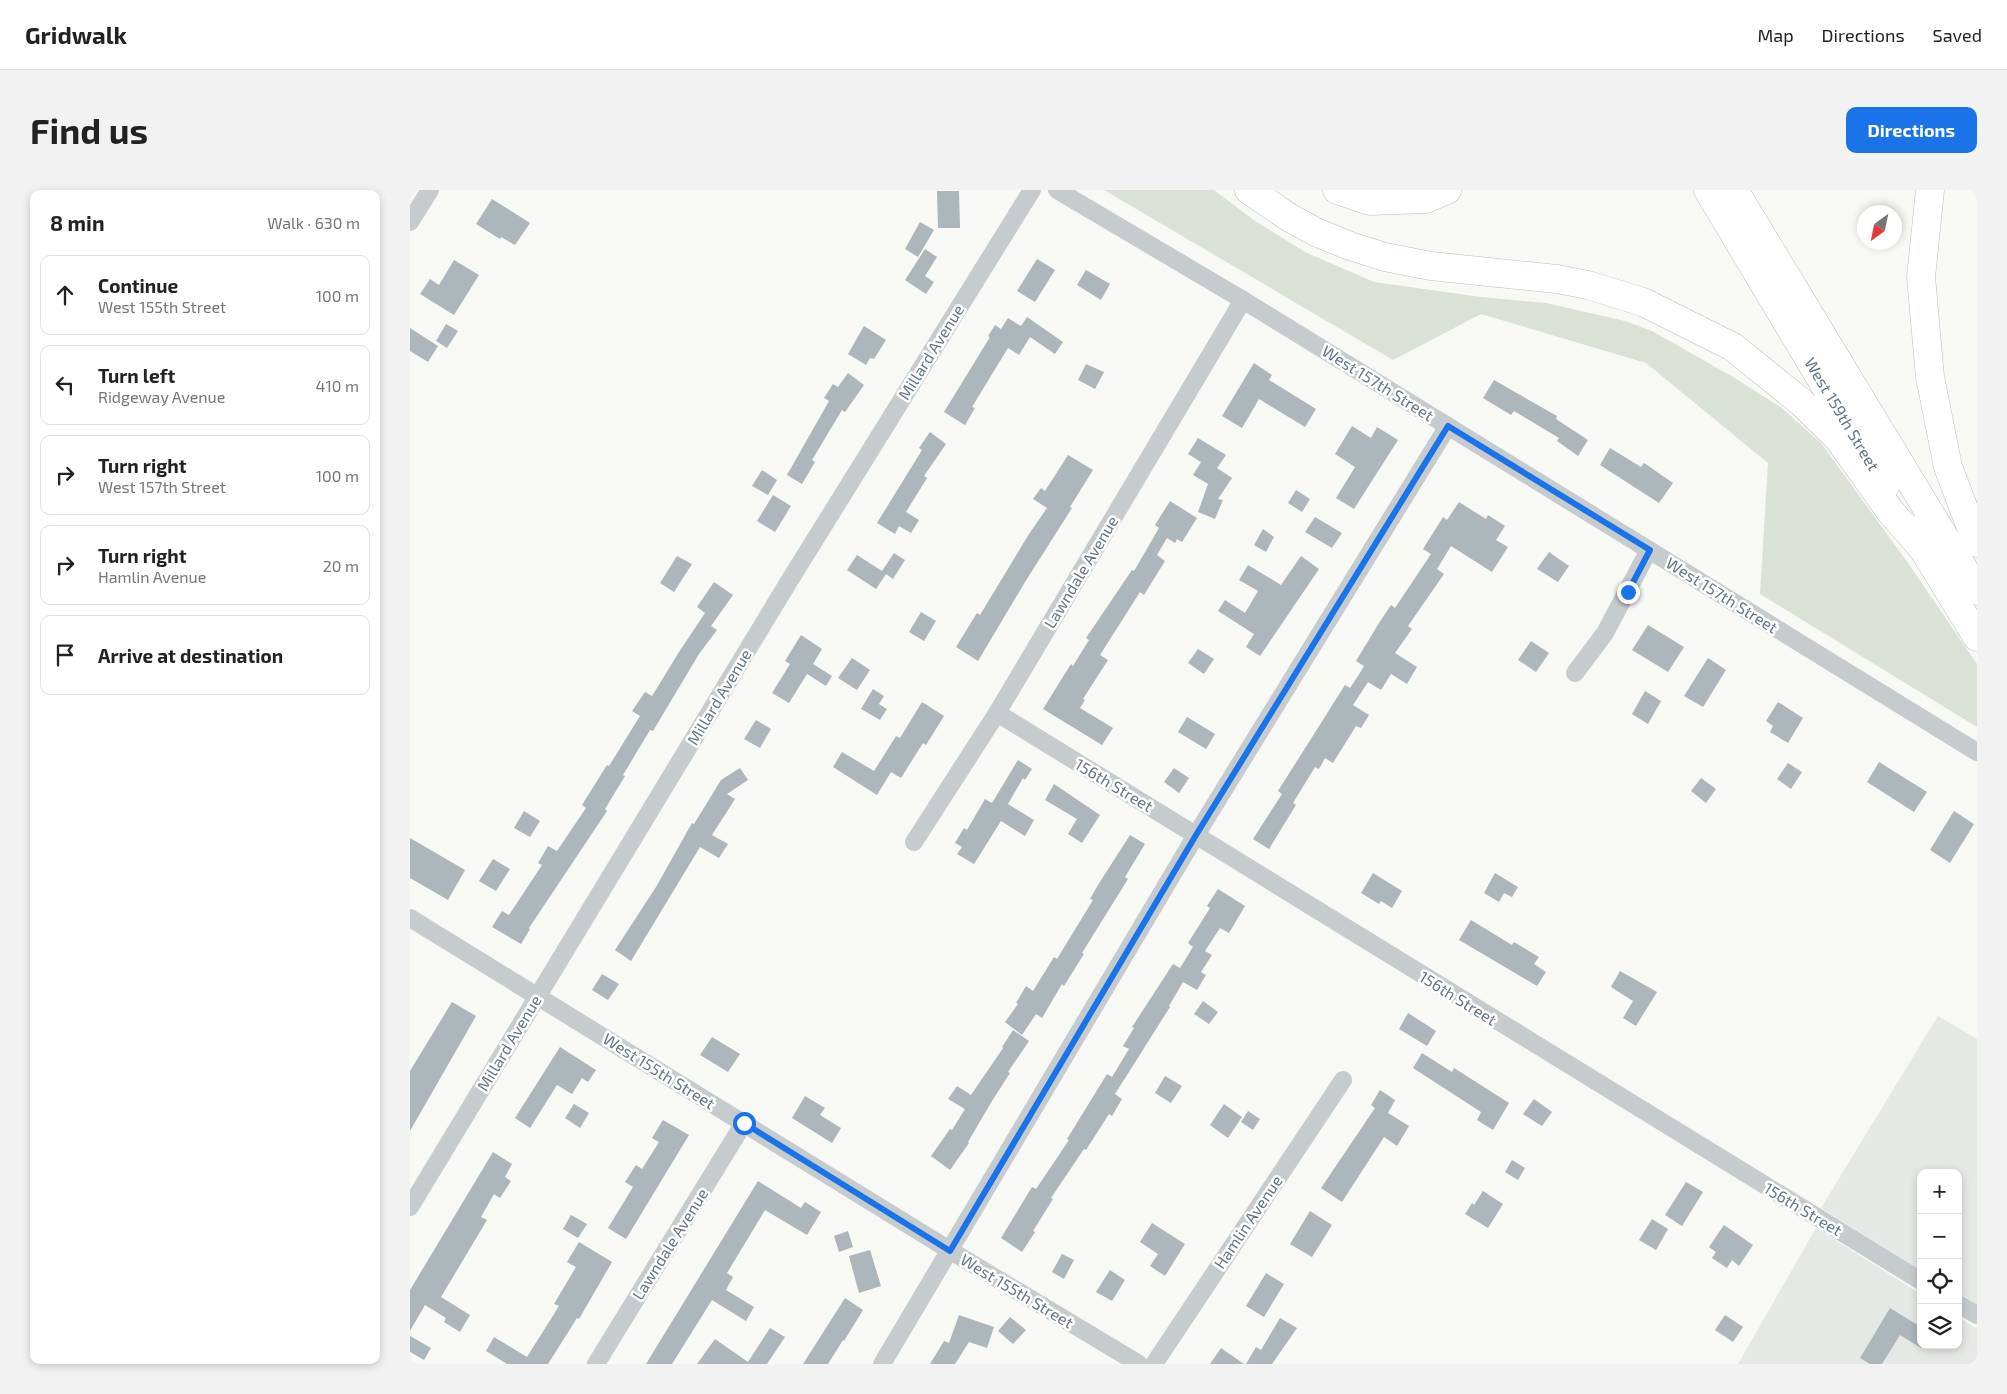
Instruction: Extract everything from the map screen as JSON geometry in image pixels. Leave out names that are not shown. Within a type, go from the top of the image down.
[{"type":"main road","points":[[1249,190],[1290,218],[1318,233],[1350,246],[1385,257],[1430,266],[1538,276],[1588,285],[1643,302],[1733,347],[1801,402],[1838,438],[1890,511],[1924,550]]},
{"type":"main road","points":[[1337,190],[1370,200],[1426,199],[1447,190]]},
{"type":"main road","name":"West 159th Street","points":[[1708,190],[1977,637]]},
{"type":"main road","name":"West 159th Street","points":[[1734,190],[1977,591]]},
{"type":"main road","points":[[1930,190],[1921,277],[1930,377],[1948,468],[1977,543]]},
{"type":"street","points":[[410,222],[430,190]]},
{"type":"street","name":"Millard Avenue","points":[[410,1207],[788,583],[1032,190]]},
{"type":"street","name":"West 157th Street","points":[[1057,190],[1243,300],[1977,752]]},
{"type":"street","name":"Lawndale Avenue","points":[[914,842],[997,713],[1243,300]]},
{"type":"street","points":[[882,1364],[1196,835],[1448,426]]},
{"type":"street","points":[[1575,674],[1604,633],[1650,550]]},
{"type":"street","name":"156th Street","points":[[997,713],[1917,1279]]},
{"type":"street","name":"West 155th Street","points":[[410,918],[950,1251],[1139,1364]]},
{"type":"street","name":"Hamlin Avenue","points":[[1154,1364],[1343,1080]]},
{"type":"street","name":"Lawndale Avenue","points":[[596,1364],[744,1123]]},
{"type":"street","points":[[1962,1306],[1977,1315]]},
{"type":"shaded area","points":[[1104,190],[1214,190],[1255,221],[1305,252],[1374,282],[1481,297],[1546,303],[1625,321],[1652,331],[1733,377],[1782,408],[1821,443],[1908,563],[1977,664],[1977,727],[1760,594],[1768,463],[1646,363],[1481,314],[1393,360]]},
{"type":"shaded area","points":[[1938,1016],[1977,1039],[1977,1305],[1962,1296],[1962,1169],[1917,1169],[1917,1268],[1821,1208]]},
{"type":"shaded area","points":[[1816,1228],[1917,1291],[1917,1349],[1962,1349],[1962,1320],[1977,1329],[1977,1364],[1738,1364]]},
{"type":"building","points":[[937,191],[959,191],[960,228],[938,228]]},
{"type":"building","points":[[492,199],[530,223],[515,245],[501,237],[500,239],[476,224]]},
{"type":"building","points":[[920,222],[934,230],[918,257],[905,249]]},
{"type":"building","points":[[925,249],[937,257],[925,276],[934,282],[926,294],[905,280]]},
{"type":"building","points":[[1037,259],[1055,270],[1035,302],[1017,291]]},
{"type":"building","points":[[454,260],[479,275],[454,315],[420,294],[430,279],[439,285]]},
{"type":"building","points":[[1086,270],[1110,284],[1101,300],[1077,285]]},
{"type":"building","points":[[1027,317],[1063,342],[1055,354],[1030,337],[1019,355],[1008,348],[972,407],[975,408],[965,425],[944,412],[990,337],[988,336],[995,325],[1001,329],[1008,318],[1021,326]]},
{"type":"building","points":[[446,324],[458,331],[447,348],[436,341]]},
{"type":"building","points":[[864,326],[886,340],[874,359],[870,358],[866,365],[848,354]]},
{"type":"building","points":[[410,328],[438,346],[428,362],[410,351]]},
{"type":"building","points":[[1254,363],[1272,375],[1269,380],[1316,409],[1305,427],[1259,399],[1242,428],[1222,416]]},
{"type":"building","points":[[1086,364],[1104,372],[1095,389],[1078,380]]},
{"type":"building","points":[[848,373],[864,385],[845,412],[842,410],[812,460],[815,462],[802,484],[787,475],[829,401],[824,398],[833,384],[838,387]]},
{"type":"building","points":[[1494,380],[1557,416],[1556,419],[1588,440],[1578,456],[1557,441],[1559,438],[1514,411],[1511,415],[1483,398]]},
{"type":"building","points":[[1352,426],[1371,438],[1377,427],[1398,440],[1354,509],[1336,498],[1355,467],[1335,454]]},
{"type":"building","points":[[930,432],[946,444],[924,476],[927,478],[906,512],[919,520],[911,533],[899,526],[895,534],[877,523],[922,450],[919,448]]},
{"type":"building","points":[[1198,438],[1226,455],[1217,468],[1232,478],[1218,499],[1223,500],[1215,519],[1198,512],[1208,484],[1193,475],[1201,462],[1188,454]]},
{"type":"building","points":[[1610,448],[1641,467],[1644,463],[1673,483],[1659,503],[1600,465]]},
{"type":"building","points":[[1068,455],[1093,470],[1070,507],[1072,508],[978,661],[956,647],[977,613],[980,615],[1047,508],[1033,499],[1041,488],[1045,491]]},
{"type":"building","points":[[762,470],[777,480],[768,495],[752,486]]},
{"type":"building","points":[[1296,490],[1310,499],[1302,512],[1288,503]]},
{"type":"building","points":[[773,495],[791,506],[775,532],[757,521]]},
{"type":"building","points":[[1170,501],[1197,518],[1182,542],[1177,539],[1175,543],[1167,538],[1157,555],[1165,561],[1144,595],[1140,592],[1100,655],[1108,660],[1083,699],[1085,700],[1080,708],[1113,728],[1102,745],[1043,709],[1071,664],[1073,666],[1089,640],[1086,638],[1132,570],[1134,571],[1159,528],[1155,525]]},
{"type":"building","points":[[1459,502],[1486,519],[1488,515],[1505,526],[1496,540],[1508,547],[1492,572],[1451,546],[1437,569],[1444,574],[1408,626],[1412,629],[1395,653],[1417,667],[1407,684],[1391,674],[1381,690],[1368,682],[1353,705],[1369,715],[1361,728],[1356,726],[1333,763],[1325,758],[1319,769],[1315,767],[1293,803],[1296,805],[1269,849],[1253,839],[1282,794],[1278,791],[1345,685],[1350,688],[1358,676],[1364,666],[1356,661],[1391,605],[1395,608],[1431,554],[1423,549],[1443,517],[1447,520]]},
{"type":"building","points":[[1315,517],[1342,533],[1332,548],[1305,532]]},
{"type":"building","points":[[1263,529],[1274,537],[1266,552],[1254,545]]},
{"type":"building","points":[[1549,552],[1569,566],[1558,582],[1537,569]]},
{"type":"building","points":[[894,553],[905,560],[893,579],[886,574],[876,589],[847,570],[857,555],[882,571]]},
{"type":"building","points":[[677,556],[692,564],[674,592],[660,583]]},
{"type":"building","points":[[1301,556],[1319,569],[1260,656],[1246,647],[1254,634],[1218,611],[1225,600],[1245,613],[1258,591],[1239,580],[1248,565],[1281,585]]},
{"type":"building","points":[[714,582],[733,595],[711,626],[717,630],[699,654],[653,731],[650,730],[623,775],[625,776],[605,809],[607,811],[529,928],[521,944],[492,927],[502,911],[509,915],[542,865],[538,863],[548,846],[557,851],[586,808],[582,805],[640,716],[632,711],[645,692],[652,696],[705,613],[697,607]]},
{"type":"building","points":[[921,612],[936,621],[924,641],[909,632]]},
{"type":"building","points":[[1648,625],[1684,647],[1668,672],[1632,650]]},
{"type":"building","points":[[801,635],[822,649],[813,664],[832,676],[826,686],[807,674],[789,703],[772,693],[790,664],[785,661]]},
{"type":"building","points":[[1531,641],[1549,653],[1536,672],[1518,660]]},
{"type":"building","points":[[1198,649],[1214,659],[1204,674],[1188,663]]},
{"type":"building","points":[[852,658],[870,670],[857,690],[838,678]]},
{"type":"building","points":[[1708,658],[1726,670],[1703,707],[1684,696]]},
{"type":"building","points":[[873,689],[884,696],[879,704],[887,709],[880,720],[861,709]]},
{"type":"building","points":[[1645,691],[1661,701],[1648,724],[1632,714]]},
{"type":"building","points":[[922,702],[944,716],[926,745],[923,743],[901,778],[891,772],[877,795],[833,767],[842,752],[874,771],[896,736],[900,738]]},
{"type":"building","points":[[1778,702],[1803,718],[1788,743],[1770,732],[1773,726],[1766,721]]},
{"type":"building","points":[[1187,717],[1215,734],[1206,749],[1178,732]]},
{"type":"building","points":[[756,720],[771,729],[760,748],[744,739]]},
{"type":"building","points":[[1018,760],[1032,769],[1025,780],[1023,778],[1008,804],[1034,820],[1025,836],[1001,821],[974,864],[957,854],[962,847],[955,843],[964,828],[967,830],[985,799],[992,803]]},
{"type":"building","points":[[1879,762],[1927,792],[1914,812],[1867,782]]},
{"type":"building","points":[[1788,763],[1802,772],[1791,789],[1777,779]]},
{"type":"building","points":[[740,768],[748,780],[727,794],[735,799],[712,835],[728,844],[719,858],[700,847],[631,961],[615,950],[656,887],[692,823],[694,824],[721,780]]},
{"type":"building","points":[[1174,768],[1189,778],[1179,793],[1164,782]]},
{"type":"building","points":[[1701,778],[1716,789],[1706,803],[1691,791]]},
{"type":"building","points":[[1054,784],[1100,815],[1082,843],[1068,834],[1077,819],[1045,800]]},
{"type":"building","points":[[524,811],[540,821],[530,837],[514,828]]},
{"type":"building","points":[[1954,811],[1974,824],[1950,863],[1930,850]]},
{"type":"building","points":[[1130,835],[1145,844],[1125,877],[1128,879],[1064,986],[1062,984],[1042,1018],[1036,1014],[1022,1035],[1005,1022],[1018,1004],[1016,1003],[1026,986],[1033,991],[1054,957],[1057,959],[1093,900],[1090,899],[1098,885]]},
{"type":"building","points":[[410,838],[465,870],[448,900],[410,878]]},
{"type":"building","points":[[493,859],[510,869],[496,891],[479,881]]},
{"type":"building","points":[[1373,873],[1402,891],[1392,908],[1381,901],[1379,904],[1361,893]]},
{"type":"building","points":[[1495,873],[1518,887],[1512,897],[1504,893],[1499,902],[1484,893]]},
{"type":"building","points":[[1218,889],[1245,906],[1229,933],[1220,928],[1205,951],[1212,955],[1201,972],[1206,975],[1197,990],[1183,982],[1170,1007],[1115,1094],[1122,1099],[1112,1116],[1109,1114],[1086,1150],[1084,1149],[1051,1198],[1053,1199],[1022,1252],[1001,1238],[1032,1187],[1036,1189],[1069,1140],[1067,1139],[1107,1074],[1112,1077],[1129,1049],[1123,1046],[1134,1028],[1132,1027],[1173,964],[1180,968],[1193,947],[1188,943],[1210,908],[1207,906]]},
{"type":"building","points":[[1471,920],[1512,945],[1514,942],[1539,957],[1534,964],[1546,972],[1537,986],[1459,940]]},
{"type":"building","points":[[1620,971],[1657,992],[1636,1026],[1623,1018],[1633,1001],[1611,987]]},
{"type":"building","points":[[602,974],[619,984],[608,1000],[592,990]]},
{"type":"building","points":[[1203,1001],[1218,1012],[1209,1024],[1194,1014]]},
{"type":"building","points":[[452,1002],[476,1016],[410,1131],[410,1071]]},
{"type":"building","points":[[1408,1013],[1436,1031],[1427,1046],[1399,1029]]},
{"type":"building","points":[[1013,1030],[1029,1041],[1008,1072],[1010,1073],[969,1143],[950,1170],[931,1156],[950,1129],[952,1130],[965,1109],[948,1099],[957,1086],[971,1095]]},
{"type":"building","points":[[712,1037],[740,1054],[728,1072],[700,1055]]},
{"type":"building","points":[[560,1047],[596,1070],[588,1082],[582,1078],[572,1094],[557,1085],[530,1128],[515,1118]]},
{"type":"building","points":[[1422,1053],[1452,1072],[1454,1068],[1509,1103],[1493,1130],[1477,1120],[1481,1112],[1413,1068]]},
{"type":"building","points":[[1165,1076],[1182,1086],[1171,1103],[1155,1093]]},
{"type":"building","points":[[1380,1090],[1395,1100],[1388,1113],[1409,1126],[1397,1146],[1384,1137],[1342,1202],[1321,1188],[1375,1108],[1371,1105]]},
{"type":"building","points":[[805,1096],[825,1108],[820,1115],[841,1128],[832,1143],[792,1118]]},
{"type":"building","points":[[1534,1099],[1552,1112],[1542,1126],[1523,1114]]},
{"type":"building","points":[[574,1104],[589,1113],[580,1128],[565,1118]]},
{"type":"building","points":[[1224,1104],[1242,1117],[1228,1138],[1210,1125]]},
{"type":"building","points":[[1248,1111],[1260,1119],[1253,1130],[1241,1122]]},
{"type":"building","points":[[663,1120],[689,1135],[626,1239],[608,1228],[633,1187],[625,1182],[636,1165],[642,1169],[659,1142],[652,1138]]},
{"type":"building","points":[[493,1152],[512,1164],[505,1177],[511,1181],[500,1198],[494,1194],[481,1217],[487,1220],[441,1297],[470,1315],[460,1332],[444,1322],[446,1318],[425,1305],[410,1331],[410,1290]]},
{"type":"building","points":[[1512,1160],[1525,1168],[1518,1180],[1505,1172]]},
{"type":"building","points":[[758,1181],[801,1208],[805,1202],[821,1212],[807,1235],[765,1210],[727,1273],[733,1277],[726,1290],[754,1307],[746,1321],[712,1300],[672,1364],[646,1364]]},
{"type":"building","points":[[1686,1182],[1703,1192],[1682,1226],[1665,1215]]},
{"type":"building","points":[[1483,1191],[1503,1204],[1488,1228],[1465,1214],[1472,1203],[1474,1205]]},
{"type":"building","points":[[1310,1211],[1332,1225],[1312,1257],[1290,1244]]},
{"type":"building","points":[[571,1215],[587,1224],[578,1238],[563,1229]]},
{"type":"building","points":[[1652,1219],[1668,1229],[1656,1250],[1639,1240]]},
{"type":"building","points":[[1152,1223],[1185,1244],[1165,1276],[1150,1266],[1158,1254],[1140,1242]]},
{"type":"building","points":[[1724,1225],[1753,1245],[1739,1266],[1732,1260],[1727,1268],[1712,1258],[1716,1252],[1709,1247]]},
{"type":"building","points":[[848,1231],[853,1247],[839,1252],[834,1236]]},
{"type":"building","points":[[579,1242],[612,1262],[579,1319],[577,1318],[548,1364],[507,1364],[486,1351],[494,1337],[527,1357],[559,1306],[554,1304],[576,1267],[567,1262]]},
{"type":"building","points":[[870,1250],[881,1286],[859,1293],[849,1256]]},
{"type":"building","points":[[1062,1254],[1074,1260],[1064,1279],[1052,1272]]},
{"type":"building","points":[[1110,1270],[1125,1280],[1112,1301],[1096,1292]]},
{"type":"building","points":[[1266,1273],[1284,1284],[1264,1317],[1246,1306]]},
{"type":"building","points":[[845,1298],[863,1310],[844,1341],[828,1364],[803,1364]]},
{"type":"building","points":[[1890,1308],[1917,1325],[1917,1346],[1900,1335],[1882,1364],[1870,1364],[1860,1358]]},
{"type":"building","points":[[959,1315],[994,1327],[987,1348],[969,1342],[955,1364],[930,1364],[944,1341],[949,1343]]},
{"type":"building","points":[[1725,1315],[1743,1327],[1733,1342],[1715,1330]]},
{"type":"building","points":[[1010,1317],[1026,1330],[1013,1344],[998,1331]]},
{"type":"building","points":[[1280,1318],[1297,1328],[1272,1364],[1246,1364],[1256,1347],[1261,1350]]},
{"type":"building","points":[[770,1328],[785,1337],[767,1364],[697,1364],[715,1339],[748,1362]]},
{"type":"building","points":[[410,1336],[431,1348],[424,1360],[410,1352]]},
{"type":"building","points":[[1221,1348],[1244,1364],[1210,1364]]},
{"type":"route","points":[[744,1123],[950,1251],[1196,835],[1448,426],[1650,550],[1628,592]]}]
